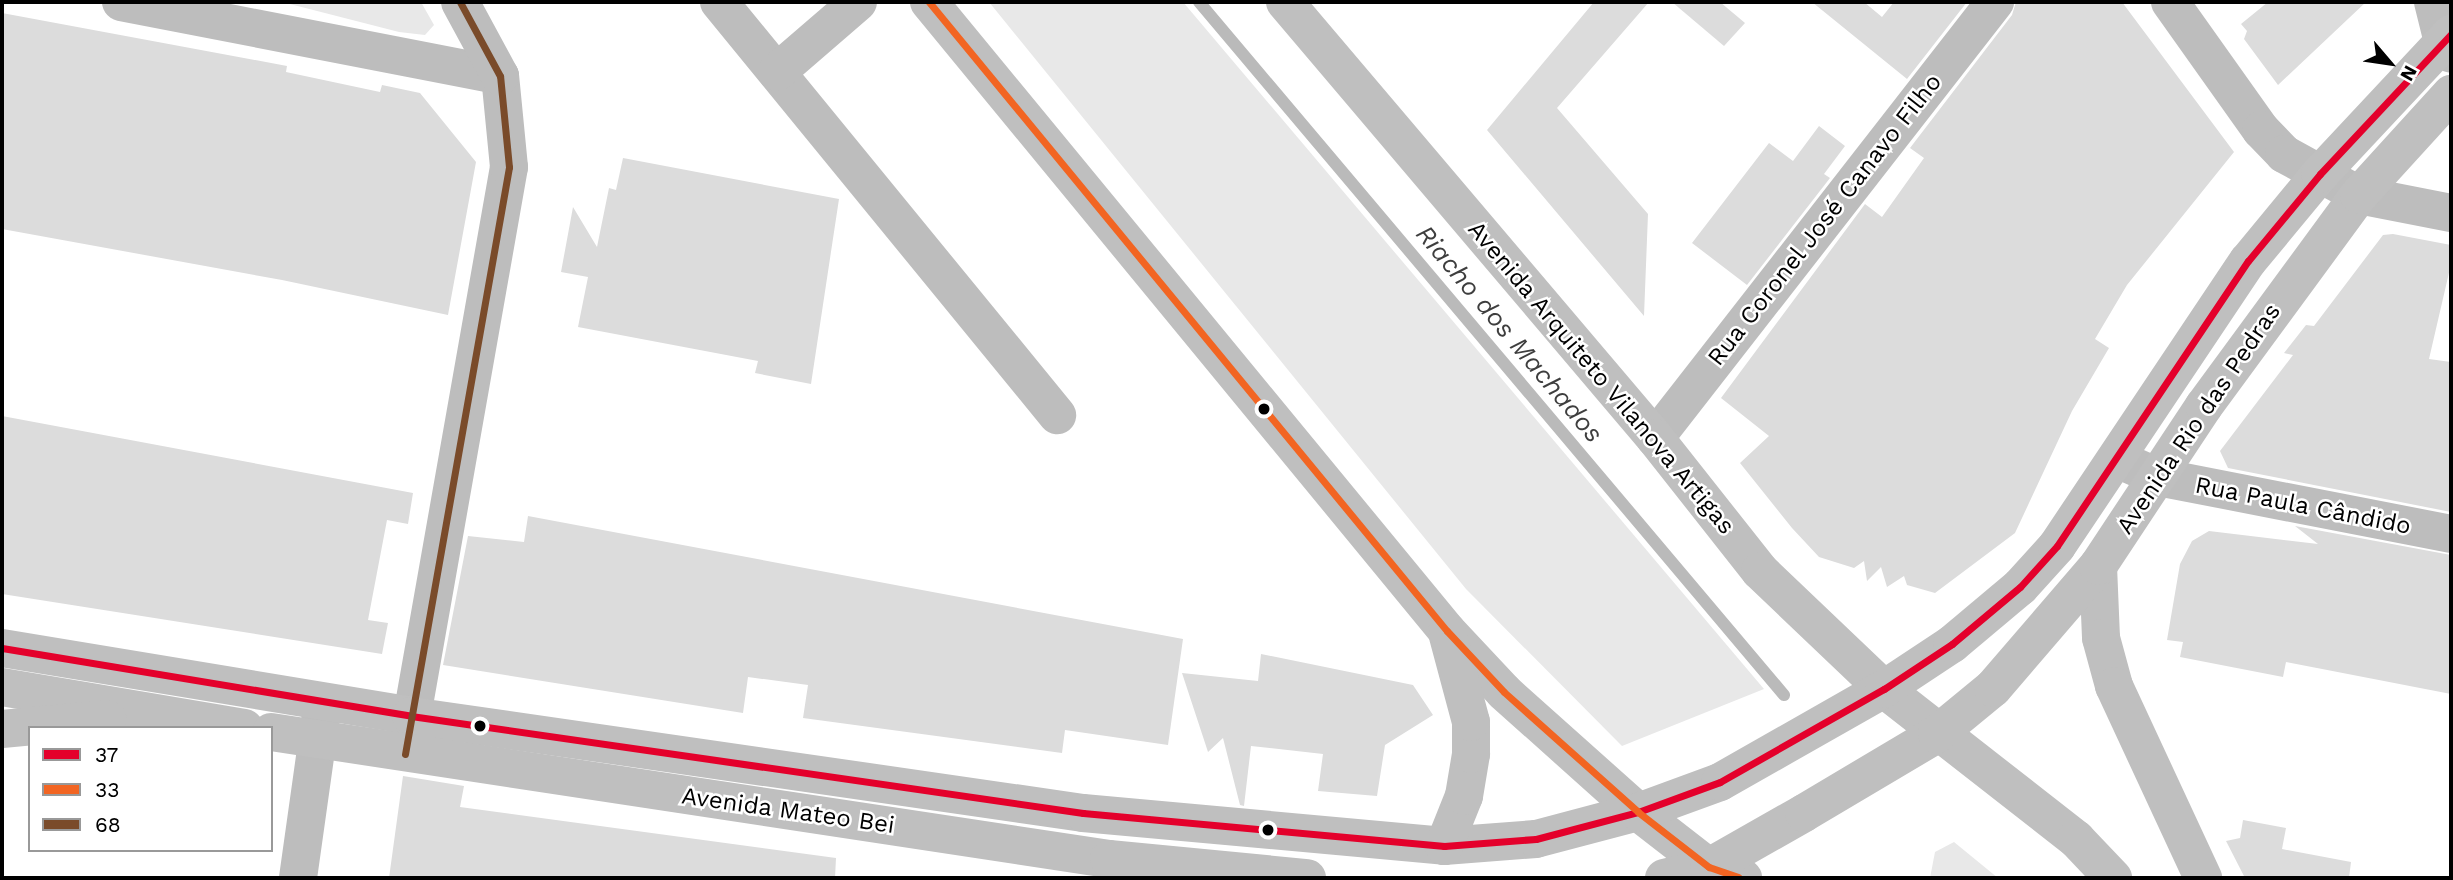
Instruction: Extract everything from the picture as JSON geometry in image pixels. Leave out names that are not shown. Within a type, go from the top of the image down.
[{"type":"main road","points":[[929,2],[1447,631],[1504,692],[1638,812],[1726,873]]},
{"type":"main road","name":"Avenida Arquiteto Vilanova Artigas","points":[[1286,2],[1655,438],[1760,571],[1884,689],[1937,734]]},
{"type":"main road","name":"Avenida Rio das Pedras","points":[[1638,812],[1720,782],[1884,689],[1952,644],[2020,587],[2057,546],[2248,261],[2320,174],[2448,43]]},
{"type":"main road","name":"Avenida Rio das Pedras","points":[[1726,873],[1937,734],[1993,688],[2098,566],[2253,335],[2360,195],[2451,94]]},
{"type":"main road","points":[[2098,566],[2100,629],[2114,686],[2203,878]]},
{"type":"main road","points":[[1444,846],[1464,796],[1471,754],[1471,722],[1447,631]]},
{"type":"main road","name":"Avenida Mateo Bei","points":[[2,648],[411,716],[1083,813],[1444,846],[1536,839],[1638,812]]},
{"type":"main road","points":[[2,687],[232,726]]},
{"type":"main road","points":[[33,726],[157,714]]},
{"type":"main road","points":[[2,729],[28,726]]},
{"type":"main road","name":"Avenida Mateo Bei","points":[[273,732],[1109,859],[1307,878]]},
{"type":"main road","points":[[1937,734],[2076,839],[2113,878]]},
{"type":"main road","points":[[1664,878],[1726,873]]},
{"type":"street","points":[[121,2],[500,76]]},
{"type":"street","points":[[405,754],[509,167],[500,76],[460,2]]},
{"type":"street","points":[[719,2],[1057,415]]},
{"type":"street","points":[[777,72],[858,2]]},
{"type":"street","name":"Rua Coronel José Canavo Filho","points":[[1655,438],[1995,2]]},
{"type":"street","points":[[2170,2],[2261,130],[2284,153],[2360,195],[2451,212]]},
{"type":"street","points":[[2433,2],[2448,43]]},
{"type":"street","name":"Rua Paula Cândido","points":[[2117,460],[2158,477],[2451,534]]},
{"type":"street","points":[[298,878],[323,702]]},
{"type":"shaded area","points":[[282,2],[421,2],[434,25],[425,35],[399,32]]},
{"type":"shaded area","points":[[989,2],[1183,2],[1764,689],[1622,746],[1466,589]]},
{"type":"shaded area","points":[[1954,842],[1998,878],[1930,878],[1935,852]]},
{"type":"building","points":[[1594,2],[1649,2],[1557,108],[1648,214],[1644,316],[1487,130]]},
{"type":"building","points":[[1672,2],[1720,2],[1745,23],[1724,46]]},
{"type":"building","points":[[1812,2],[1864,2],[1882,17],[1894,2],[1967,2],[1907,79]]},
{"type":"building","points":[[2016,2],[2122,2],[2234,152],[2127,285],[2095,339],[2109,348],[2072,411],[2015,533],[1935,593],[1907,585],[1904,576],[1887,587],[1881,567],[1867,581],[1864,561],[1854,568],[1819,557],[1792,528],[1740,463],[1769,436],[1721,398],[1865,204],[1882,217],[1924,158],[1910,148],[2012,15]]},
{"type":"building","points":[[2268,2],[2366,2],[2278,85],[2244,39],[2247,31],[2241,24]]},
{"type":"building","points":[[2,13],[287,66],[286,72],[380,92],[382,85],[420,93],[476,162],[448,315],[282,280],[2,229]]},
{"type":"building","points":[[1819,126],[1845,146],[1824,174],[1830,178],[1747,285],[1692,243],[1769,143],[1793,161]]},
{"type":"building","points":[[623,158],[839,199],[811,384],[755,373],[758,361],[578,327],[588,277],[561,272],[573,207],[597,247],[609,188],[616,190]]},
{"type":"building","points":[[2393,234],[2451,245],[2451,264],[2429,359],[2451,362],[2451,512],[2228,468],[2220,451],[2293,355],[2284,353],[2306,325],[2314,326],[2383,235]]},
{"type":"building","points":[[2,416],[413,493],[408,524],[387,520],[368,620],[388,623],[382,654],[2,594]]},
{"type":"building","points":[[528,516],[1183,639],[1168,745],[1065,730],[1062,753],[803,718],[808,685],[748,677],[743,713],[443,665],[468,536],[524,542]]},
{"type":"building","points":[[2295,526],[2451,555],[2451,694],[2286,662],[2283,677],[2180,657],[2183,642],[2167,640],[2180,564],[2192,541],[2209,531],[2318,544]]},
{"type":"building","points":[[1261,654],[1413,685],[1433,715],[1385,745],[1377,796],[1318,791],[1323,754],[1251,746],[1244,806],[1240,805],[1223,738],[1208,752],[1182,673],[1258,681]]},
{"type":"building","points":[[403,776],[464,786],[460,807],[836,858],[835,878],[389,878]]},
{"type":"building","points":[[2243,820],[2286,828],[2282,849],[2351,862],[2349,878],[2245,878],[2226,841],[2240,838]]},
{"type":"waterway","name":"Riacho dos Machados","points":[[1199,2],[1784,695]]},
{"type":"transit line","name":"68","points":[[405,754],[509,167],[500,76],[460,2]]},
{"type":"transit line","name":"33","points":[[929,2],[1447,631],[1504,692],[1638,812],[1709,867],[1738,877]]},
{"type":"transit line","name":"37","points":[[2,648],[411,716],[1083,813],[1444,846],[1536,839],[1638,812],[1720,782],[1884,689],[1952,644],[2020,587],[2057,546],[2248,261],[2320,174],[2451,34]]}]
